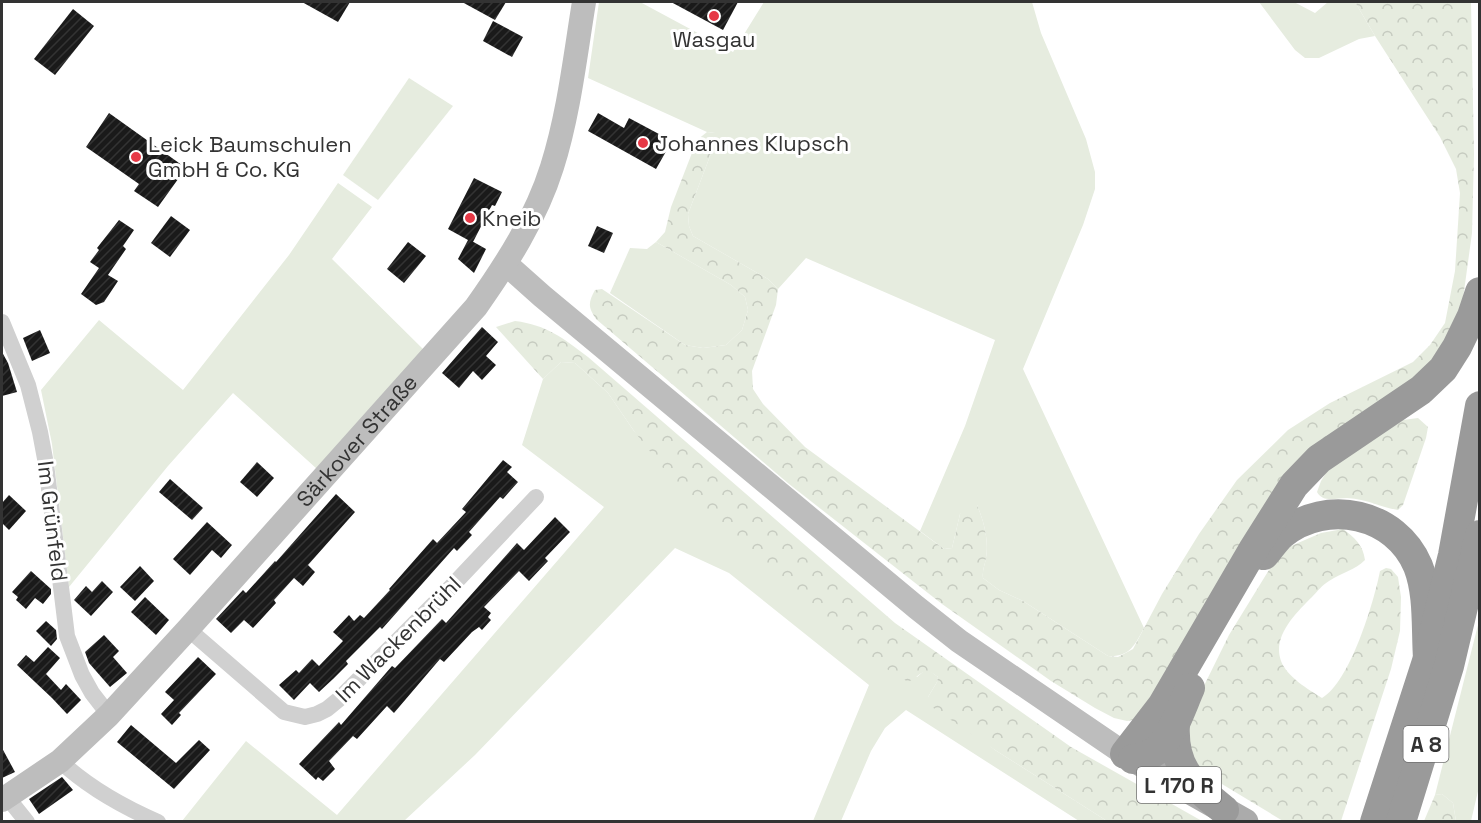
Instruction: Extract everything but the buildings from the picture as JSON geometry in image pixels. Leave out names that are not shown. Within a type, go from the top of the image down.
[{"type":"highway","points":[[1129,756],[1294,485],[1319,459],[1422,390],[1443,369],[1472,316],[1479,292]]},
{"type":"highway","name":"A 8","points":[[1375,822],[1428,658],[1453,555],[1479,406]]},
{"type":"highway","points":[[1129,756],[1145,756],[1159,749],[1175,723],[1212,643],[1262,558],[1281,535],[1303,521],[1335,514],[1369,518],[1395,533],[1408,547],[1419,568],[1422,581],[1428,658]]},
{"type":"highway","name":"A 8","points":[[1401,822],[1449,666],[1479,535]]},
{"type":"highway","points":[[1175,723],[1176,753],[1182,769],[1195,786],[1234,816]]},
{"type":"main road","name":"Särkover Straße","points":[[4,798],[60,761],[109,715],[470,315],[506,264],[527,226],[551,169],[568,106],[584,2]]},
{"type":"main road","name":"L 170 R","points":[[506,264],[915,608],[959,641],[1129,756],[1234,816]]},
{"type":"street","name":"Im Grünfeld","points":[[2,322],[28,385],[40,432],[68,636],[82,675],[109,715]]},
{"type":"street","name":"Im Wackenbrühl","points":[[188,629],[284,712],[305,717],[317,714],[338,700],[450,588],[536,497]]},
{"type":"street","points":[[60,761],[79,779],[102,794],[158,822]]},
{"type":"street","points":[[4,798],[27,822]]},
{"type":"green space","points":[[599,2],[640,2],[733,52],[764,2],[1032,2],[1041,33],[1086,139],[1095,172],[1095,189],[1083,225],[1023,369],[1144,628],[1130,649],[1122,655],[1108,656],[983,578],[987,551],[986,538],[977,505],[960,514],[952,548],[944,549],[920,531],[965,426],[995,340],[806,258],[778,289],[768,279],[693,236],[688,214],[715,143],[715,133],[707,132],[588,78]]},
{"type":"green space","points":[[1259,2],[1294,2],[1315,13],[1328,2],[1355,2],[1375,36],[1359,39],[1319,58],[1305,58],[1295,50]]},
{"type":"green space","points":[[1355,2],[1471,2],[1474,154],[1472,233],[1462,306],[1452,333],[1418,379],[1325,438],[1138,719],[1127,721],[1114,718],[1095,708],[1051,681],[942,604],[789,484],[596,319],[591,311],[590,302],[595,290],[602,289],[685,345],[703,348],[726,345],[742,330],[748,310],[745,297],[731,285],[656,242],[665,232],[671,207],[697,140],[707,132],[715,133],[715,143],[688,214],[689,226],[693,236],[768,279],[778,289],[776,305],[752,371],[753,389],[763,404],[805,447],[944,549],[952,548],[960,514],[968,503],[977,505],[986,538],[987,551],[983,578],[1108,656],[1118,657],[1133,649],[1162,594],[1199,534],[1237,480],[1288,430],[1330,403],[1413,362],[1430,345],[1445,323],[1455,271],[1460,193],[1456,169],[1440,137]]},
{"type":"green space","points":[[409,78],[453,106],[378,200],[343,175]]},
{"type":"green space","points":[[338,183],[372,207],[332,259],[426,352],[317,469],[233,393],[168,466],[69,587],[52,444],[41,390],[99,320],[183,390],[289,255]]},
{"type":"green space","points":[[656,242],[731,285],[745,297],[748,310],[742,330],[726,345],[703,348],[685,345],[610,293],[630,248],[647,249]]},
{"type":"green space","points":[[515,321],[546,329],[588,357],[895,623],[1071,747],[1202,821],[1107,821],[929,705],[928,697],[938,677],[926,671],[908,682],[859,652],[692,505],[634,431],[608,393],[575,363],[561,362],[543,379],[496,327]]},
{"type":"green space","points":[[561,362],[575,363],[608,393],[634,431],[917,677],[924,671],[930,671],[938,677],[928,697],[995,750],[1107,821],[1079,821],[906,710],[885,728],[871,751],[841,821],[813,821],[869,685],[729,573],[675,548],[475,755],[404,821],[182,821],[246,741],[337,815],[604,507],[522,445],[543,379]]},
{"type":"green space","points":[[1418,418],[1428,427],[1426,438],[1403,505],[1398,510],[1361,500],[1326,499],[1317,492],[1329,468],[1403,420]]},
{"type":"green space","points":[[1343,529],[1358,542],[1365,560],[1324,584],[1299,610],[1287,626],[1280,643],[1279,652],[1284,667],[1298,682],[1322,698],[1332,689],[1351,659],[1366,621],[1380,571],[1386,568],[1391,569],[1398,577],[1401,597],[1400,631],[1391,669],[1341,821],[1283,821],[1197,769],[1186,740],[1195,704],[1229,635],[1272,565],[1291,546],[1321,533]]},
{"type":"green space","points":[[1479,621],[1479,787],[1471,821],[1456,821],[1453,803],[1442,794],[1435,795]]},
{"type":"green space","points":[[1442,794],[1453,803],[1456,821],[1424,821],[1435,795]]},
{"type":"place","name":"Wasgau","points":[[714,16]]},
{"type":"place","name":"Johannes Klupsch","points":[[643,143]]},
{"type":"place","name":"Leick Baumschulen GmbH & Co. KG","points":[[136,157]]},
{"type":"place","name":"Kneib","points":[[470,218]]}]
